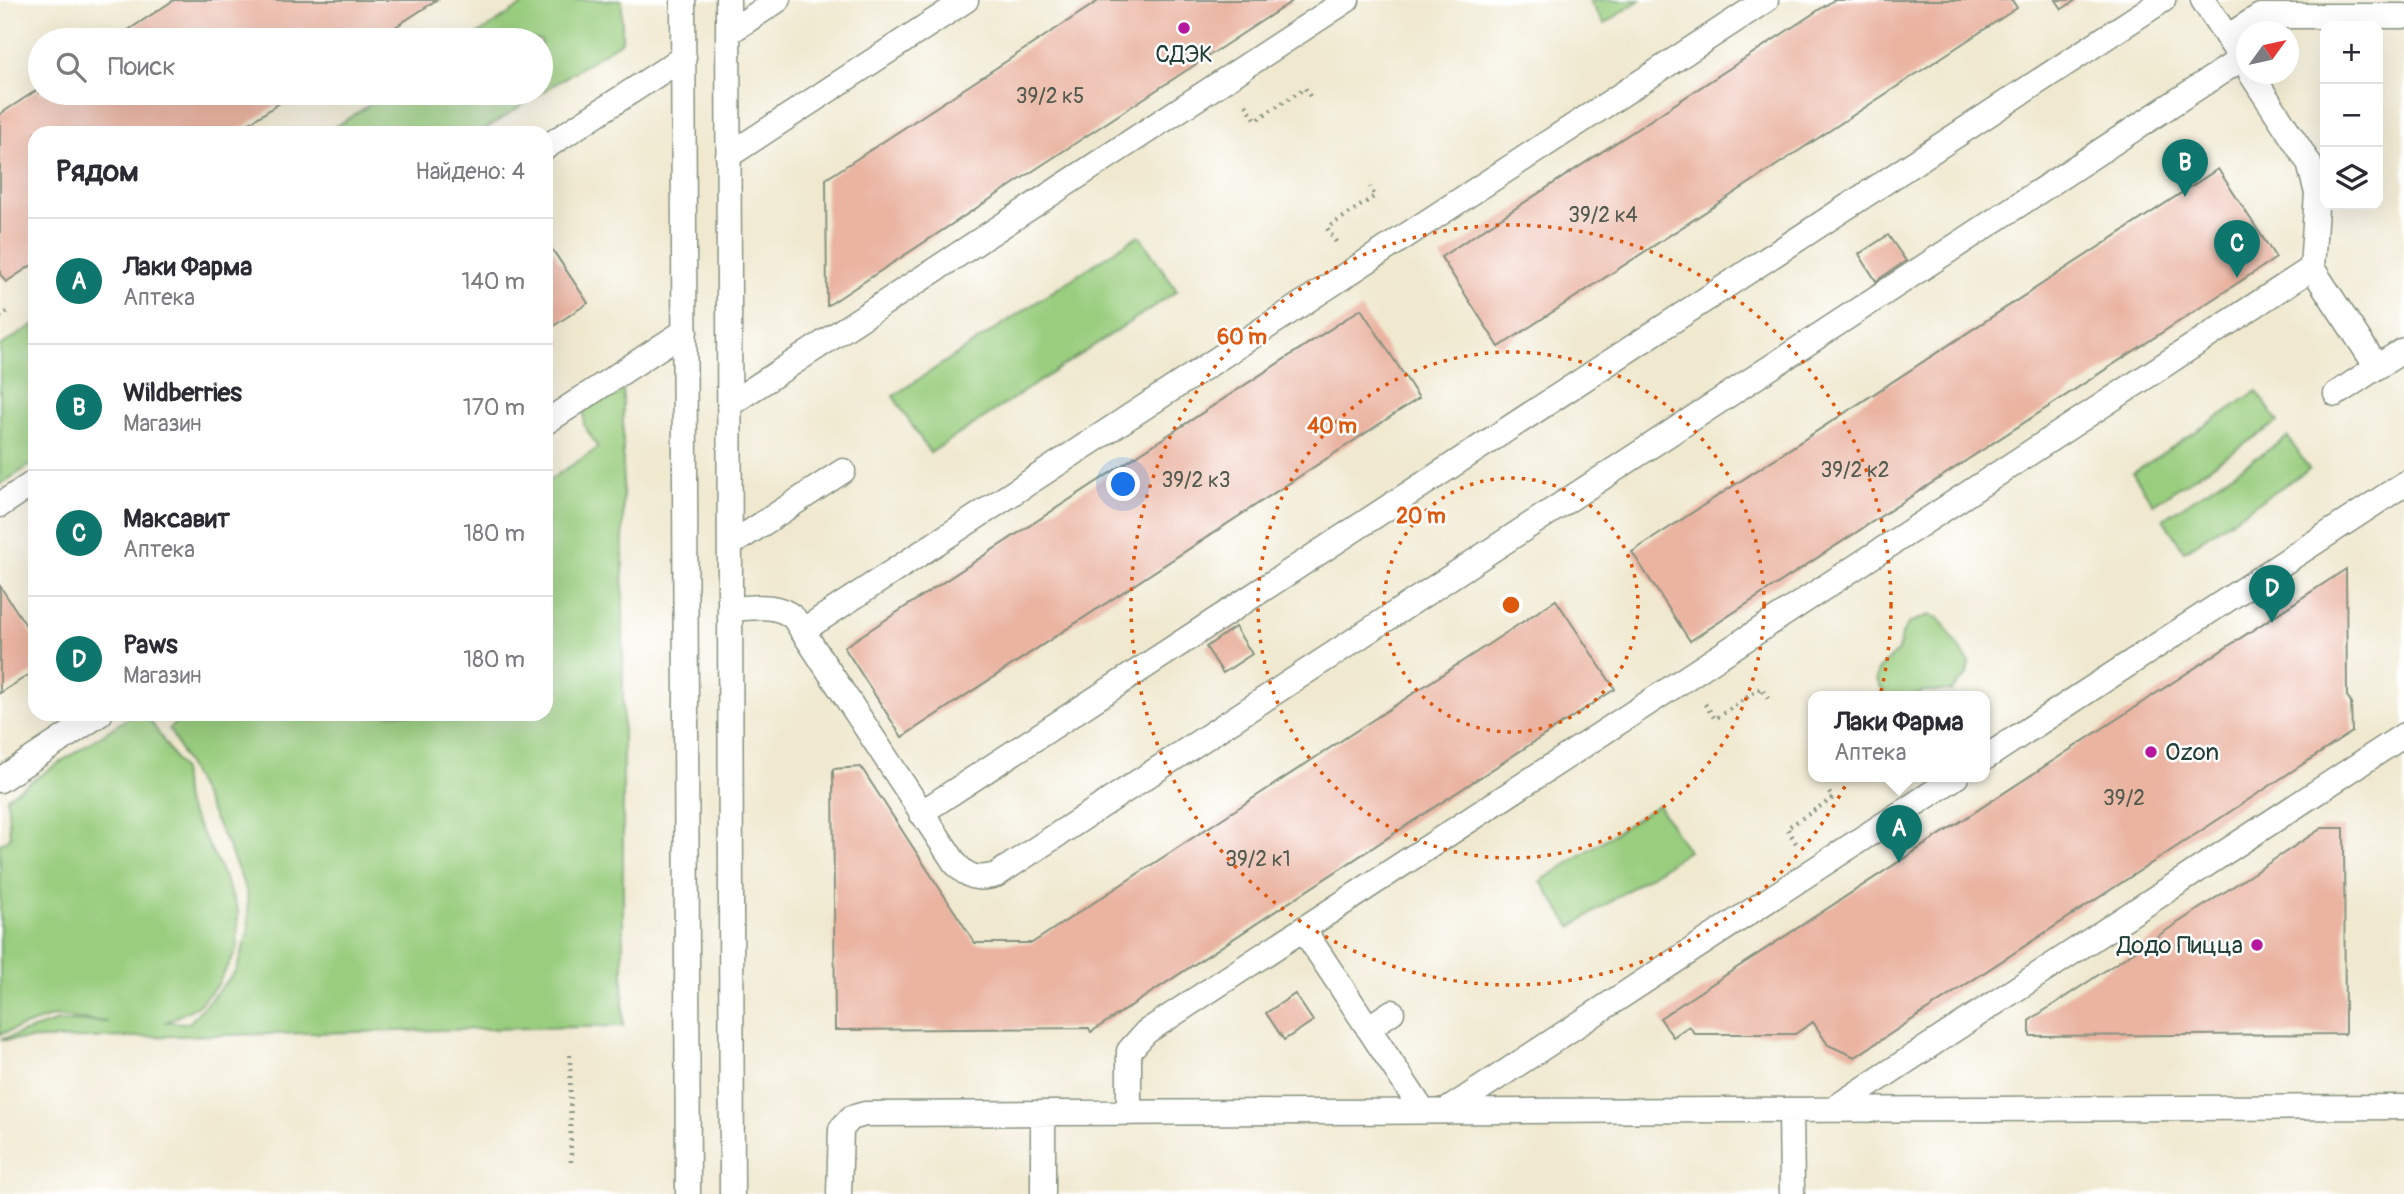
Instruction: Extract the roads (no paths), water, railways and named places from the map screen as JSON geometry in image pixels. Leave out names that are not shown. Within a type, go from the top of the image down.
[{"type":"lane","points":[[683,0],[688,1194]]},
{"type":"lane","points":[[728,0],[732,1194]]},
{"type":"lane","points":[[728,33],[778,0]]},
{"type":"lane","points":[[728,156],[966,0]]},
{"type":"lane","points":[[730,404],[1347,0]]},
{"type":"lane","points":[[802,631],[1766,0]]},
{"type":"lane","points":[[921,813],[2163,0]]},
{"type":"lane","points":[[2203,0],[2236,51]]},
{"type":"lane","points":[[2227,37],[2260,8],[2404,16]]},
{"type":"lane","points":[[553,142],[684,57]]},
{"type":"lane","points":[[730,609],[784,609],[802,631],[921,813],[965,874],[981,879],[996,875],[2236,73]]},
{"type":"lane","points":[[2257,84],[2316,177],[2312,268],[2377,368]]},
{"type":"lane","points":[[1129,1113],[1129,1051],[1135,1040],[2312,268]]},
{"type":"lane","points":[[553,417],[685,331]]},
{"type":"lane","points":[[2336,394],[2404,350]]},
{"type":"lane","points":[[730,545],[843,471]]},
{"type":"lane","points":[[1990,755],[2404,484]]},
{"type":"lane","points":[[0,505],[28,487]]},
{"type":"lane","points":[[0,779],[89,721]]},
{"type":"lane","points":[[1832,1110],[2404,735]]},
{"type":"lane","points":[[1434,1112],[1948,782]]},
{"type":"lane","points":[[1303,929],[1368,1028],[1434,1112]]},
{"type":"lane","points":[[1368,1028],[1392,1012]]},
{"type":"lane","points":[[839,1194],[841,1129],[850,1118],[865,1114],[2404,1107]]},
{"type":"lane","points":[[1791,1110],[1792,1194]]},
{"type":"lane","points":[[1043,1114],[1043,1194]]},
{"type":"place","name":"СДЭК","points":[[1184,28]]},
{"type":"place","name":"Wildberries","points":[[2185,197]]},
{"type":"place","name":"Максавит","points":[[2237,278]]},
{"type":"place","name":"Paws","points":[[2272,623]]},
{"type":"place","name":"Ozon","points":[[2151,752]]},
{"type":"place","name":"Лаки Фарма","points":[[1899,863]]},
{"type":"place","name":"Додо Пицца","points":[[2257,945]]}]
